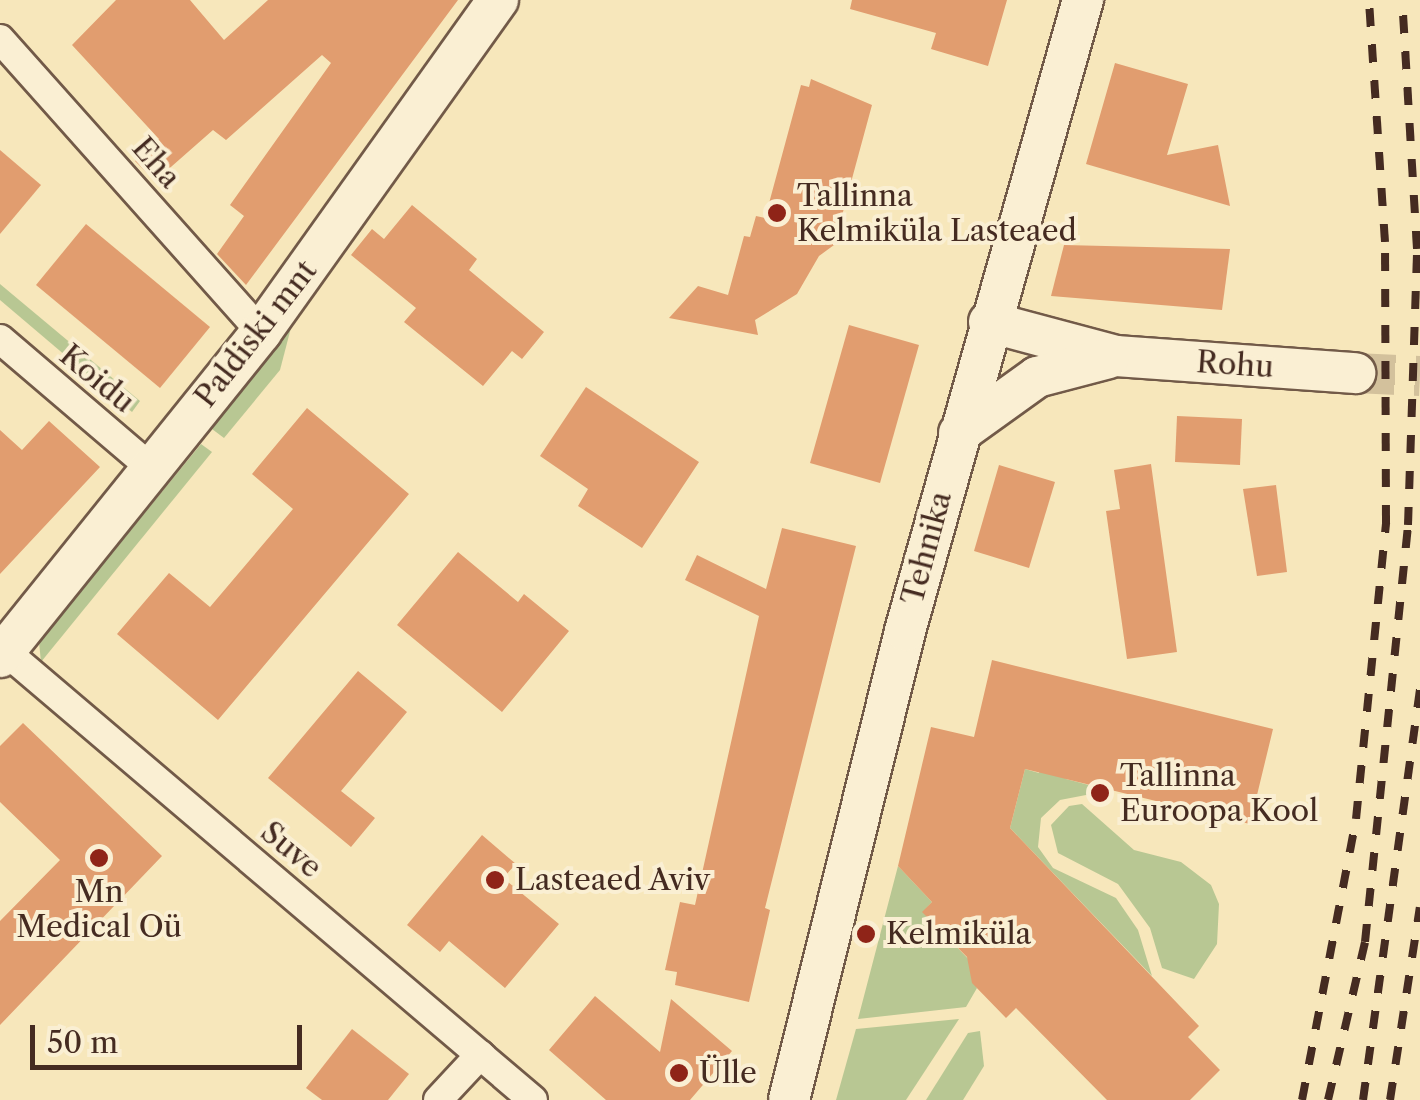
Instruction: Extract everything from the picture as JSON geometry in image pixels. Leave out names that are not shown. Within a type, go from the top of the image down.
[{"type":"street","name":"Paldiski mnt","points":[[3,654],[261,332],[498,0]]},
{"type":"street","name":"Tehnika","points":[[789,1100],[828,926],[959,433],[1083,0]]},
{"type":"street","name":"Eha","points":[[0,40],[261,332]]},
{"type":"street","name":"Rohu","points":[[989,322],[1116,356],[1355,373]]},
{"type":"street","name":"Koidu","points":[[0,339],[152,469]]},
{"type":"street","name":"Rohu","points":[[959,433],[1037,377],[1116,356]]},
{"type":"street","name":"Suve","points":[[3,654],[533,1100]]},
{"type":"street","points":[[438,1100],[480,1055]]},
{"type":"green space","points":[[0,284],[140,401],[132,412],[0,300]]},
{"type":"green space","points":[[293,320],[280,370],[224,438],[212,429]]},
{"type":"green space","points":[[201,444],[212,452],[41,662],[39,642]]},
{"type":"green space","points":[[1043,754],[1066,779],[1108,790],[1105,803],[1086,795],[1060,800],[1041,818],[1038,847],[1053,868],[1116,898],[1138,930],[1152,976],[1010,828],[1025,769],[1039,773]]},
{"type":"green space","points":[[1082,804],[1134,850],[1181,862],[1211,885],[1219,904],[1217,944],[1194,979],[1162,968],[1150,928],[1118,884],[1058,853],[1051,825],[1069,806]]},
{"type":"green space","points":[[898,866],[932,902],[923,912],[978,969],[971,977],[977,988],[966,1007],[858,1019]]},
{"type":"green space","points":[[959,1019],[906,1100],[836,1100],[856,1029]]},
{"type":"green space","points":[[980,1031],[984,1066],[963,1100],[926,1100],[968,1033]]},
{"type":"building","points":[[116,0],[190,0],[224,40],[268,0],[458,0],[246,285],[217,254],[244,216],[230,205],[331,63],[322,55],[226,140],[213,130],[155,181],[135,161],[159,139],[72,45]]},
{"type":"building","points":[[852,0],[1007,0],[988,66],[931,49],[936,33],[850,9]]},
{"type":"building","points":[[1115,63],[1188,84],[1167,155],[1218,145],[1230,206],[1086,164]]},
{"type":"building","points":[[811,79],[872,105],[834,245],[819,256],[797,294],[755,320],[758,335],[669,318],[698,286],[728,295],[744,236],[750,237],[756,216],[765,218],[801,85],[809,87]]},
{"type":"building","points":[[0,150],[41,185],[0,234]]},
{"type":"building","points":[[412,205],[477,259],[469,270],[544,332],[522,359],[512,351],[483,386],[404,322],[416,308],[351,255],[372,229],[384,239]]},
{"type":"building","points":[[86,224],[210,327],[160,388],[36,285]]},
{"type":"building","points":[[1064,245],[1230,249],[1222,310],[1051,296]]},
{"type":"building","points":[[849,325],[919,345],[880,483],[810,463]]},
{"type":"building","points":[[586,387],[699,462],[642,548],[578,506],[588,489],[540,456]]},
{"type":"building","points":[[307,408],[409,494],[218,720],[117,634],[169,573],[210,607],[293,509],[252,474]]},
{"type":"building","points":[[1177,416],[1242,419],[1240,465],[1175,462]]},
{"type":"building","points":[[49,421],[100,467],[0,574],[0,430],[22,450]]},
{"type":"building","points":[[1151,464],[1177,652],[1127,659],[1106,511],[1120,509],[1114,470]]},
{"type":"building","points":[[999,465],[1055,482],[1029,568],[974,551]]},
{"type":"building","points":[[1276,485],[1287,572],[1257,576],[1243,489]]},
{"type":"building","points":[[782,528],[856,546],[765,908],[770,910],[749,1002],[675,985],[677,972],[665,970],[680,902],[695,905],[759,616],[685,580],[697,555],[766,589]]},
{"type":"building","points":[[458,552],[518,602],[524,594],[569,631],[502,712],[397,625]]},
{"type":"building","points":[[992,660],[1273,729],[1250,824],[1025,769],[1010,828],[1199,1026],[1188,1037],[1220,1070],[1190,1100],[1107,1100],[1016,1008],[1006,1018],[972,983],[967,957],[922,912],[932,902],[898,866],[931,727],[974,737]]},
{"type":"building","points":[[358,671],[407,712],[341,791],[375,818],[351,847],[268,778]]},
{"type":"building","points":[[23,723],[162,856],[0,1025],[0,921],[60,860],[0,802],[0,746]]},
{"type":"building","points":[[482,835],[516,864],[503,878],[559,924],[505,988],[449,941],[440,952],[407,925]]},
{"type":"building","points":[[595,996],[660,1052],[671,999],[732,1051],[690,1100],[606,1100],[549,1050]]},
{"type":"building","points":[[352,1029],[409,1074],[388,1100],[322,1100],[306,1088]]},
{"type":"tunnel","points":[[1355,373],[1420,376]]},
{"type":"railway","points":[[1302,1100],[1356,819],[1386,523],[1385,242],[1369,0]]},
{"type":"railway","points":[[1328,1100],[1365,942],[1408,525],[1417,249],[1402,0]]},
{"type":"railway","points":[[1363,1100],[1420,688]]},
{"type":"railway","points":[[1390,1100],[1420,907]]},
{"type":"place","name":"Tallinna Kelmiküla Lasteaed","points":[[777,213]]},
{"type":"place","name":"Tallinna Euroopa Kool","points":[[1100,793]]},
{"type":"place","name":"Mn Medical Oü","points":[[99,858]]},
{"type":"place","name":"Lasteaed Aviv","points":[[495,880]]},
{"type":"place","name":"Kelmiküla","points":[[866,934]]},
{"type":"place","name":"Ülle","points":[[679,1073]]}]
